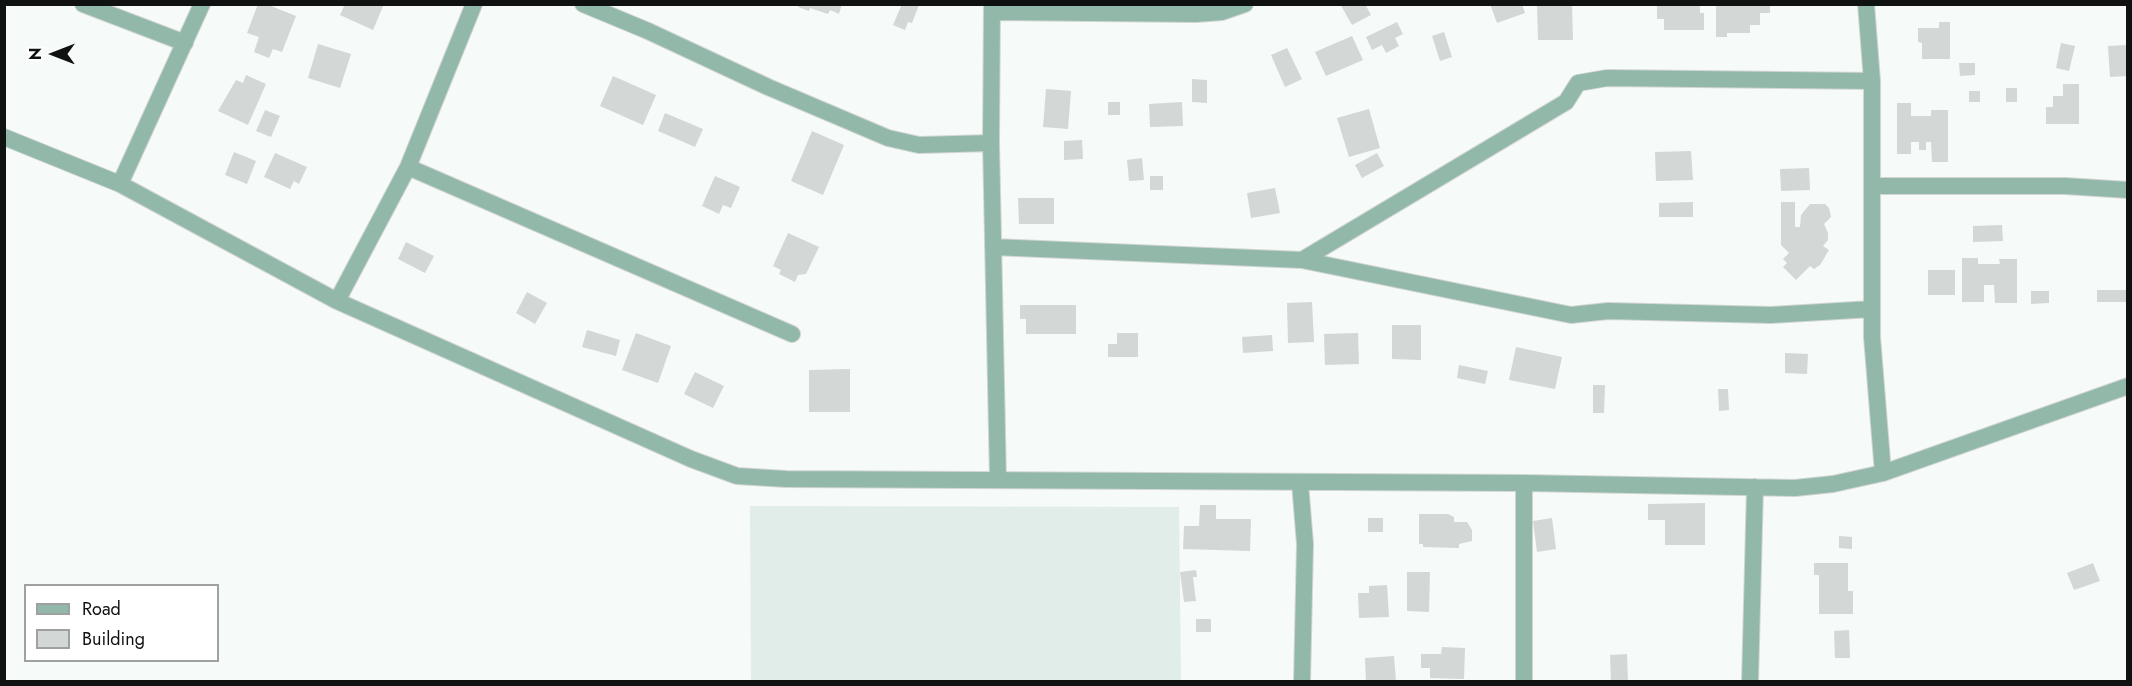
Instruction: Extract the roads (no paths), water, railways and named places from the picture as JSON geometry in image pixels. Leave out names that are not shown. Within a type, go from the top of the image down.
[{"type":"street","points":[[83,4],[186,43]]},
{"type":"street","points":[[120,184],[202,4]]},
{"type":"street","points":[[337,301],[408,167],[474,4]]},
{"type":"street","points":[[583,4],[888,138],[919,145],[992,143]]},
{"type":"street","points":[[998,480],[993,247],[992,8],[1196,14],[1222,12],[1245,4]]},
{"type":"street","points":[[1866,4],[1872,81],[1872,309],[1882,473]]},
{"type":"street","points":[[1302,260],[1566,102],[1578,83],[1607,78],[1872,81]]},
{"type":"street","points":[[4,137],[120,184],[337,301],[691,459],[737,476],[786,479],[1524,483],[1795,488],[1833,484],[1882,473],[2127,386]]},
{"type":"street","points":[[408,167],[792,334]]},
{"type":"street","points":[[1872,186],[2065,186],[2127,190]]},
{"type":"street","points":[[993,247],[1302,260],[1571,315],[1618,311],[1771,315],[1872,309]]},
{"type":"street","points":[[1300,483],[1305,544],[1302,681]]},
{"type":"street","points":[[1524,483],[1524,681]]},
{"type":"street","points":[[1750,681],[1755,487]]}]
